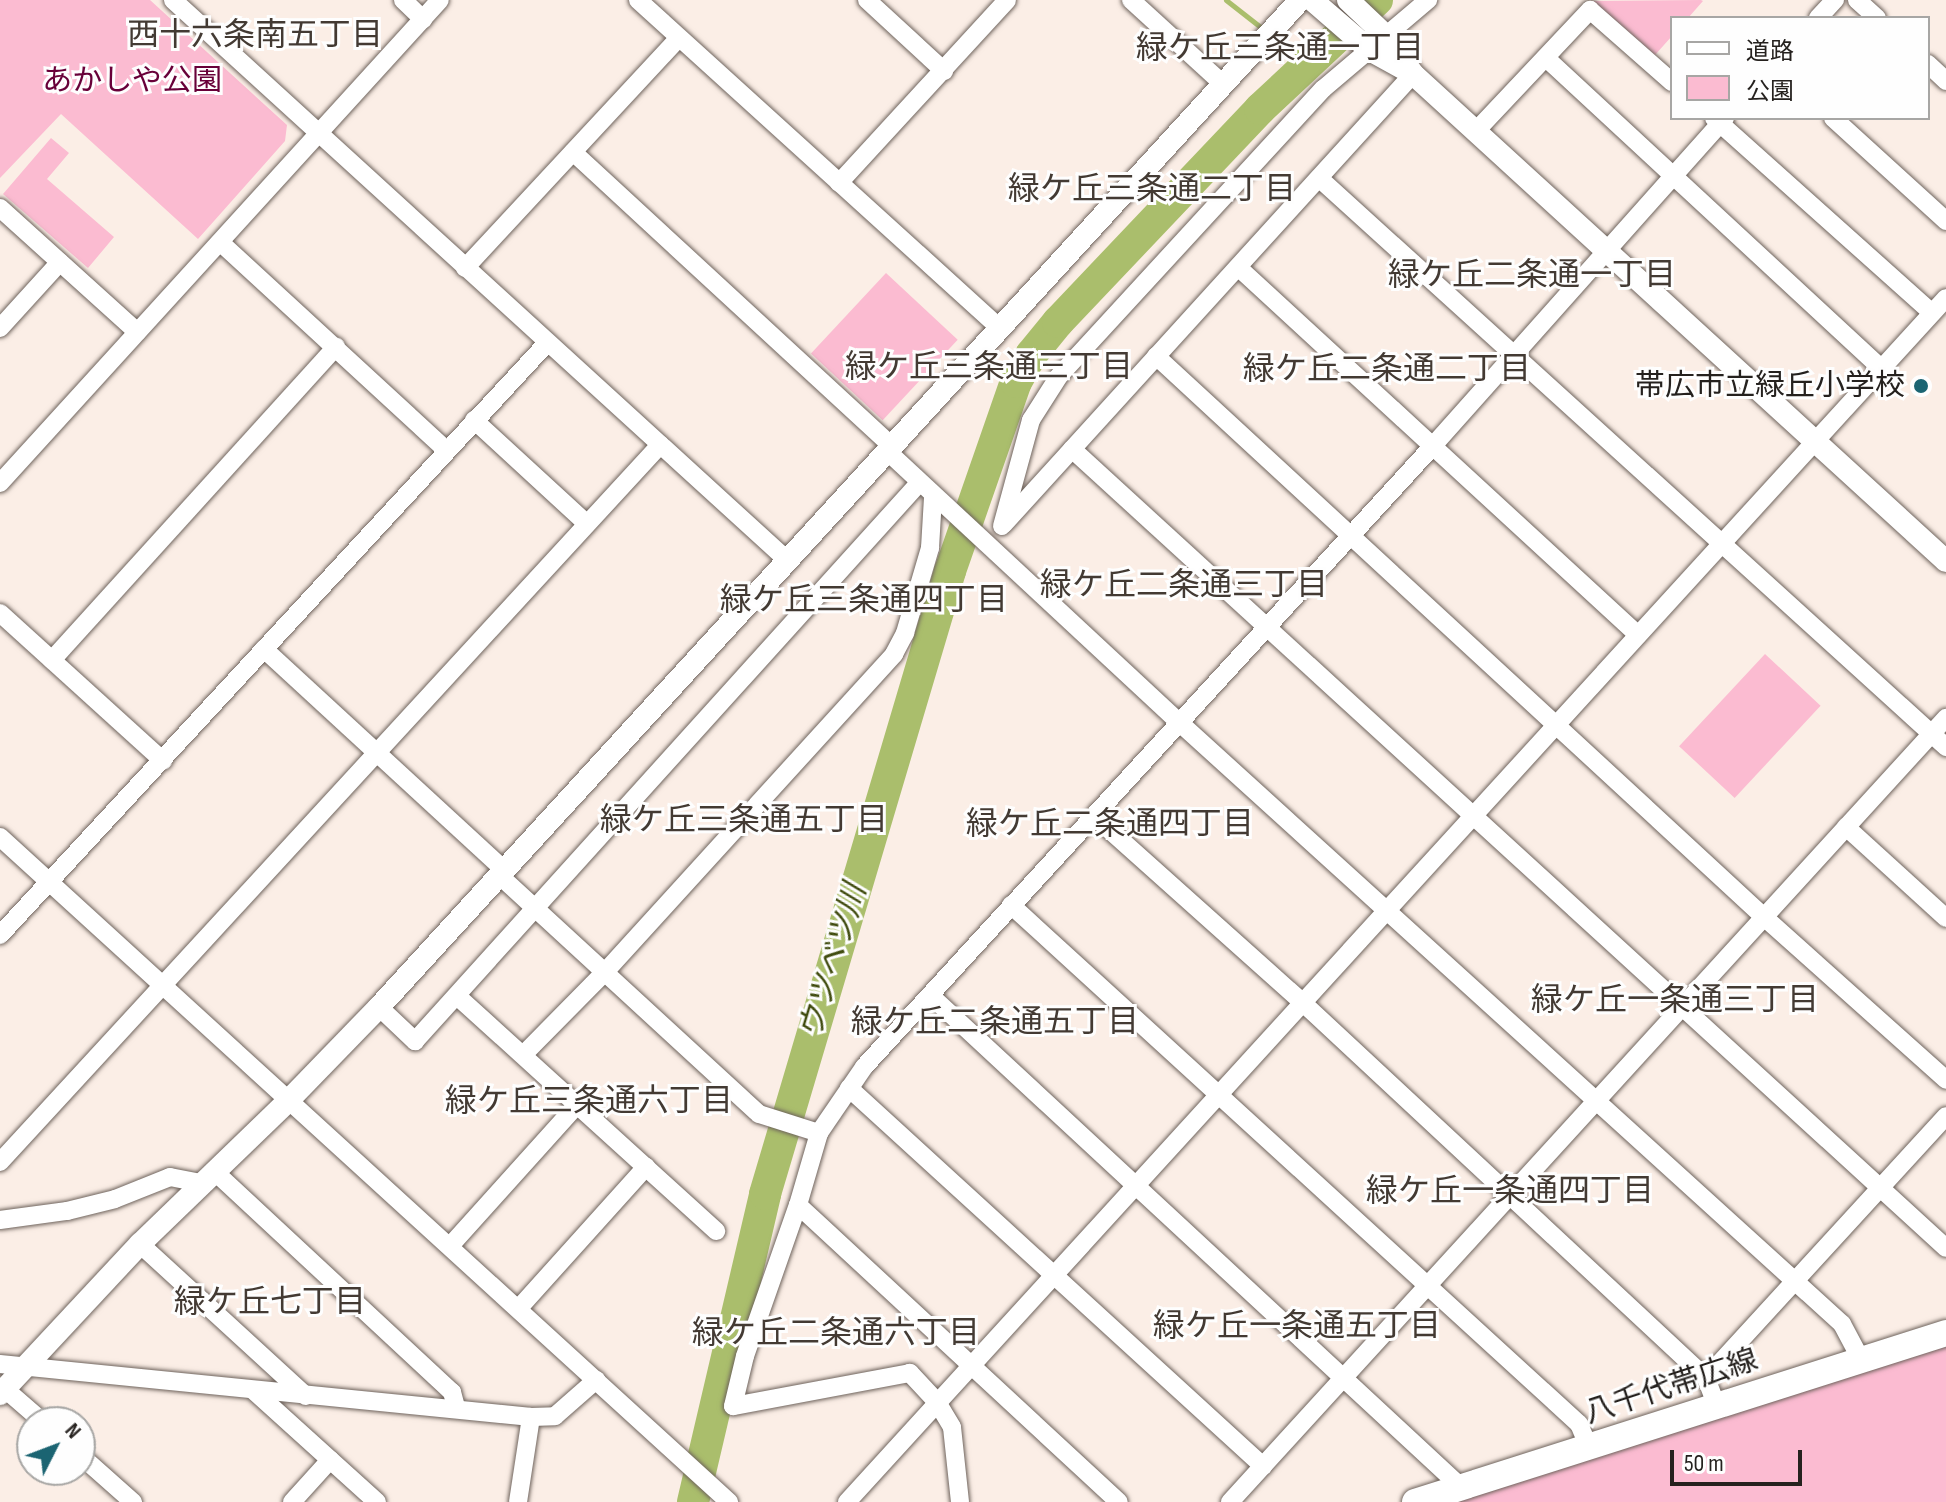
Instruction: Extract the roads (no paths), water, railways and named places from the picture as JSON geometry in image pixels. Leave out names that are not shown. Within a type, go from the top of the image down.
[{"type":"main road","name":"八千代帯広線","points":[[1415,1502],[1946,1333]]},
{"type":"street","points":[[173,0],[788,561]]},
{"type":"street","points":[[403,0],[423,19]]},
{"type":"street","points":[[0,483],[440,0]]},
{"type":"street","points":[[638,0],[1000,328]]},
{"type":"street","points":[[867,0],[944,71]]},
{"type":"street","points":[[1131,0],[1223,84]]},
{"type":"street","points":[[22,1406],[3,1392],[140,1244],[288,1101],[379,1007],[1300,0]]},
{"type":"street","points":[[1348,0],[1373,38]]},
{"type":"street","points":[[1002,526],[1031,420],[1059,376],[1373,38],[1428,0]]},
{"type":"street","points":[[1820,16],[1835,0]]},
{"type":"street","points":[[1857,0],[1875,16]]},
{"type":"street","points":[[839,183],[944,71],[1004,1]]},
{"type":"street","points":[[1317,4],[1373,38],[1606,254],[1946,561]]},
{"type":"street","points":[[1475,132],[1590,10],[1670,80]]},
{"type":"street","points":[[465,268],[679,38]]},
{"type":"street","points":[[1546,58],[1672,178],[1882,369]]},
{"type":"street","points":[[985,543],[1413,74]]},
{"type":"street","points":[[960,1502],[952,1427],[937,1402],[910,1373],[733,1406],[745,1356],[798,1205],[814,1132],[849,1088],[1011,905],[1606,254],[1720,120],[1932,313]]},
{"type":"street","points":[[1835,120],[1946,221]]},
{"type":"street","points":[[573,152],[888,448],[940,503],[1842,1324],[1861,1359]]},
{"type":"street","points":[[1319,178],[1946,747]]},
{"type":"street","points":[[0,208],[137,332]]},
{"type":"street","points":[[221,243],[446,450]]},
{"type":"street","points":[[0,328],[60,262]]},
{"type":"street","points":[[1239,268],[1431,448],[1638,635]]},
{"type":"street","points":[[847,1502],[1946,298]]},
{"type":"street","points":[[0,935],[547,343]]},
{"type":"street","points":[[52,660],[336,347]]},
{"type":"street","points":[[1156,356],[1348,537],[1946,1080]]},
{"type":"street","points":[[474,420],[586,523]]},
{"type":"street","points":[[0,1162],[660,445]]},
{"type":"street","points":[[1072,449],[1946,1248]]},
{"type":"street","points":[[379,1007],[415,1041],[919,483]]},
{"type":"street","points":[[524,1054],[605,972],[894,654],[905,633],[940,503]]},
{"type":"street","points":[[0,613],[163,761]]},
{"type":"street","points":[[264,649],[378,752],[535,908],[766,1116],[814,1132]]},
{"type":"street","points":[[1230,1502],[1946,718]]},
{"type":"street","points":[[1094,816],[1302,1002],[1706,1378],[1717,1406]]},
{"type":"street","points":[[1846,827],[1946,918]]},
{"type":"street","points":[[0,837],[729,1502]]},
{"type":"street","points":[[1011,905],[1579,1424],[1589,1447]]},
{"type":"street","points":[[930,995],[1345,1376],[1461,1487]]},
{"type":"street","points":[[457,996],[716,1231]]},
{"type":"street","points":[[849,1088],[1263,1466]]},
{"type":"street","points":[[450,1246],[578,1104]]},
{"type":"street","points":[[1706,1378],[1946,1116]]},
{"type":"street","points":[[519,1308],[646,1167]]},
{"type":"street","points":[[0,1220],[67,1211],[115,1199],[170,1177],[208,1177],[452,1392],[456,1407]]},
{"type":"street","points":[[798,1205],[1119,1502]]},
{"type":"street","points":[[140,1244],[306,1396]]},
{"type":"street","points":[[0,1364],[306,1396],[456,1407],[531,1417],[555,1416],[596,1380]]},
{"type":"street","points":[[253,1390],[377,1502]]},
{"type":"street","points":[[518,1502],[531,1417]]},
{"type":"street","points":[[292,1502],[330,1460]]},
{"type":"street","points":[[96,1469],[133,1502]]},
{"type":"waterway","points":[[1226,0],[1263,29]]},
{"type":"waterway","name":"ウツベツ川","points":[[693,1502],[765,1194],[950,571],[1016,382],[1031,355],[1058,322],[1260,109],[1377,0]]},
{"type":"waterway","points":[[1274,38],[1287,48],[1314,59]]},
{"type":"place","name":"帯広市立緑丘小学校","points":[[1921,386]]},
{"type":"district","name":"西十六条南五丁目","points":[[255,36]]},
{"type":"district","name":"緑ケ丘三条通一丁目","points":[[1280,49]]},
{"type":"district","name":"緑ケ丘三条通二丁目","points":[[1152,190]]},
{"type":"district","name":"緑ケ丘二条通一丁目","points":[[1532,276]]},
{"type":"district","name":"緑ケ丘三条通三丁目","points":[[989,368]]},
{"type":"district","name":"緑ケ丘二条通二丁目","points":[[1387,370]]},
{"type":"district","name":"緑ケ丘二条通三丁目","points":[[1184,586]]},
{"type":"district","name":"緑ケ丘三条通四丁目","points":[[864,601]]},
{"type":"district","name":"緑ケ丘三条通五丁目","points":[[744,821]]},
{"type":"district","name":"緑ケ丘二条通四丁目","points":[[1110,825]]},
{"type":"district","name":"緑ケ丘一条通三丁目","points":[[1675,1001]]},
{"type":"district","name":"緑ケ丘二条通五丁目","points":[[995,1023]]},
{"type":"district","name":"緑ケ丘三条通六丁目","points":[[589,1102]]},
{"type":"district","name":"緑ケ丘一条通四丁目","points":[[1510,1192]]},
{"type":"district","name":"緑ケ丘七丁目","points":[[270,1303]]},
{"type":"district","name":"緑ケ丘一条通五丁目","points":[[1297,1327]]},
{"type":"district","name":"緑ケ丘二条通六丁目","points":[[836,1334]]},
{"type":"park label","name":"あかしや公園","points":[[132,81]]}]
